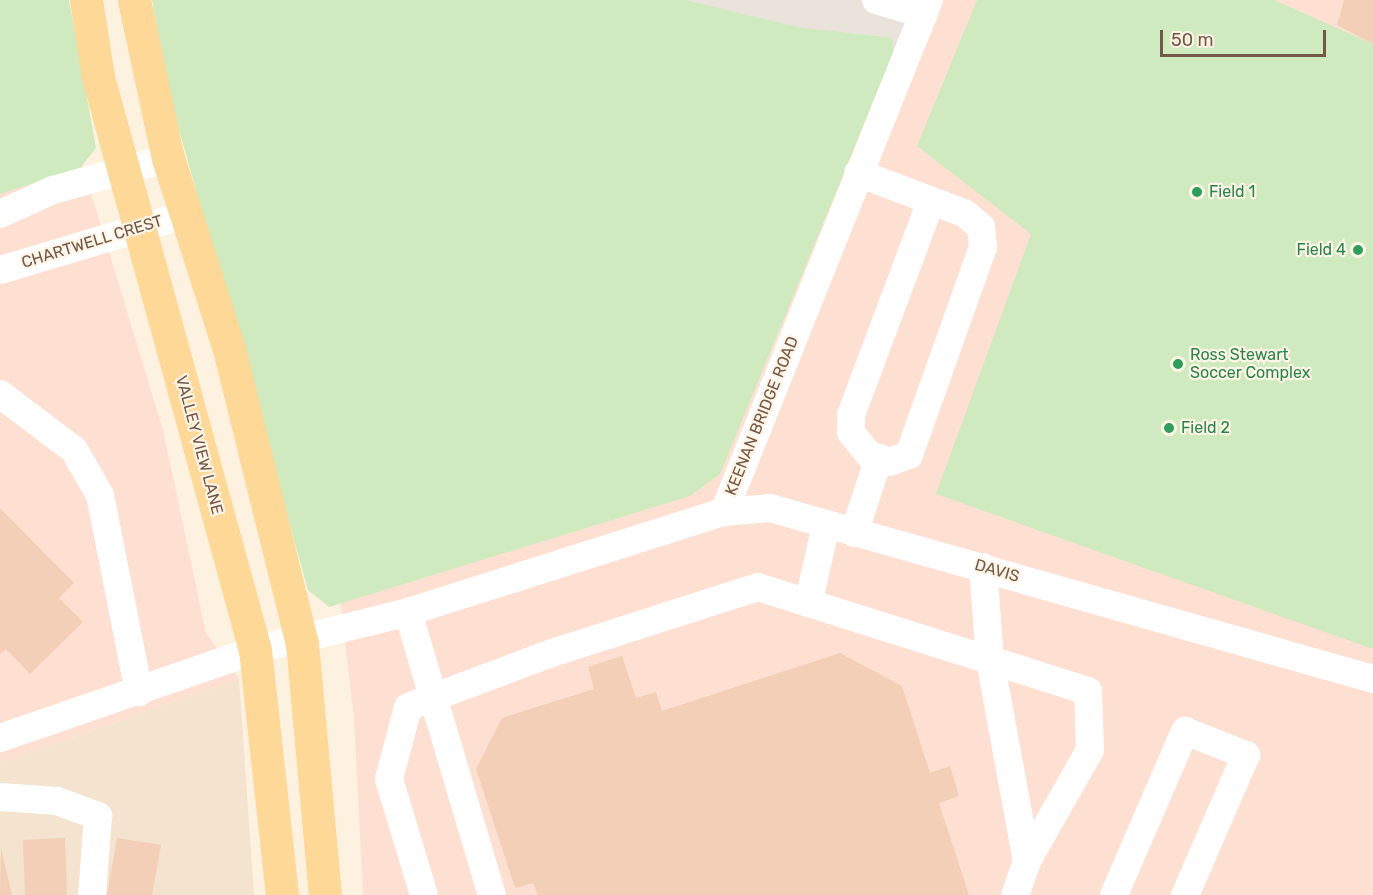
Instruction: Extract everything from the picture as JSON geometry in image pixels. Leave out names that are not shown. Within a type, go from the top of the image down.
[{"type":"main road","name":"VALLEY VIEW LANE","points":[[86,0],[98,77],[255,650],[282,895]]},
{"type":"main road","points":[[134,0],[168,158],[184,215],[229,349],[302,643],[325,895]]},
{"type":"street","points":[[876,0],[926,7]]},
{"type":"street","name":"KEENAN BRIDGE ROAD","points":[[0,738],[139,692],[255,650],[302,643],[408,612],[724,512],[926,7]]},
{"type":"street","points":[[0,214],[123,170],[168,158]]},
{"type":"street","points":[[858,173],[964,213],[981,227],[982,247],[909,455],[889,462],[868,454],[851,432],[851,415],[931,201]]},
{"type":"street","name":"CHARTWELL CREST","points":[[0,270],[140,226],[184,215]]},
{"type":"street","points":[[0,394],[74,450],[100,495],[139,692]]},
{"type":"street","points":[[854,533],[879,458]]},
{"type":"street","name":"DAVIS","points":[[724,512],[754,505],[983,567],[1373,678]]},
{"type":"street","points":[[809,600],[826,525]]},
{"type":"street","points":[[983,567],[990,660],[1027,861]]},
{"type":"street","points":[[424,895],[389,779],[408,707],[433,694],[758,587],[809,600],[1088,691],[1090,750],[1027,861],[1015,895]]},
{"type":"street","points":[[408,612],[492,895]]},
{"type":"street","points":[[1114,895],[1185,730],[1246,755],[1185,895]]},
{"type":"street","points":[[0,797],[57,801],[98,816],[92,895]]},
{"type":"shaded area","points":[[0,0],[78,150],[163,430],[206,633],[239,679],[0,763]]},
{"type":"shaded area","points":[[182,0],[1373,0],[1373,895],[363,895],[354,718],[338,584]]},
{"type":"shaded area","points":[[619,0],[929,0],[899,70]]},
{"type":"shaded area","points":[[239,679],[254,895],[0,895],[0,763]]},
{"type":"green space","points":[[0,0],[69,0],[96,148],[81,167],[0,194]]},
{"type":"green space","points":[[152,0],[685,0],[797,27],[892,38],[893,53],[720,474],[690,496],[329,607],[308,590],[168,90]]},
{"type":"green space","name":"Ross Stewart Soccer Complex","points":[[977,0],[1274,0],[1373,44],[1373,649],[936,494],[1031,234],[917,146]]},
{"type":"building","points":[[1344,0],[1373,0],[1373,44],[1337,25]]},
{"type":"building","points":[[0,508],[74,583],[59,598],[83,622],[30,674],[6,649],[0,654]]},
{"type":"building","points":[[840,653],[902,686],[930,773],[950,766],[959,796],[939,803],[969,895],[538,895],[533,883],[515,888],[476,769],[502,718],[594,689],[588,667],[622,656],[636,698],[656,692],[662,711]]},
{"type":"building","points":[[65,838],[67,895],[25,895],[23,840]]},
{"type":"building","points":[[117,838],[161,845],[152,895],[107,895]]},
{"type":"building","points":[[1,849],[12,895],[0,895]]},
{"type":"place","name":"Field 1","points":[[1197,192]]},
{"type":"place","name":"Field 4","points":[[1358,250]]},
{"type":"place","name":"Ross Stewart Soccer Complex","points":[[1178,364]]},
{"type":"place","name":"Field 2","points":[[1169,428]]}]
